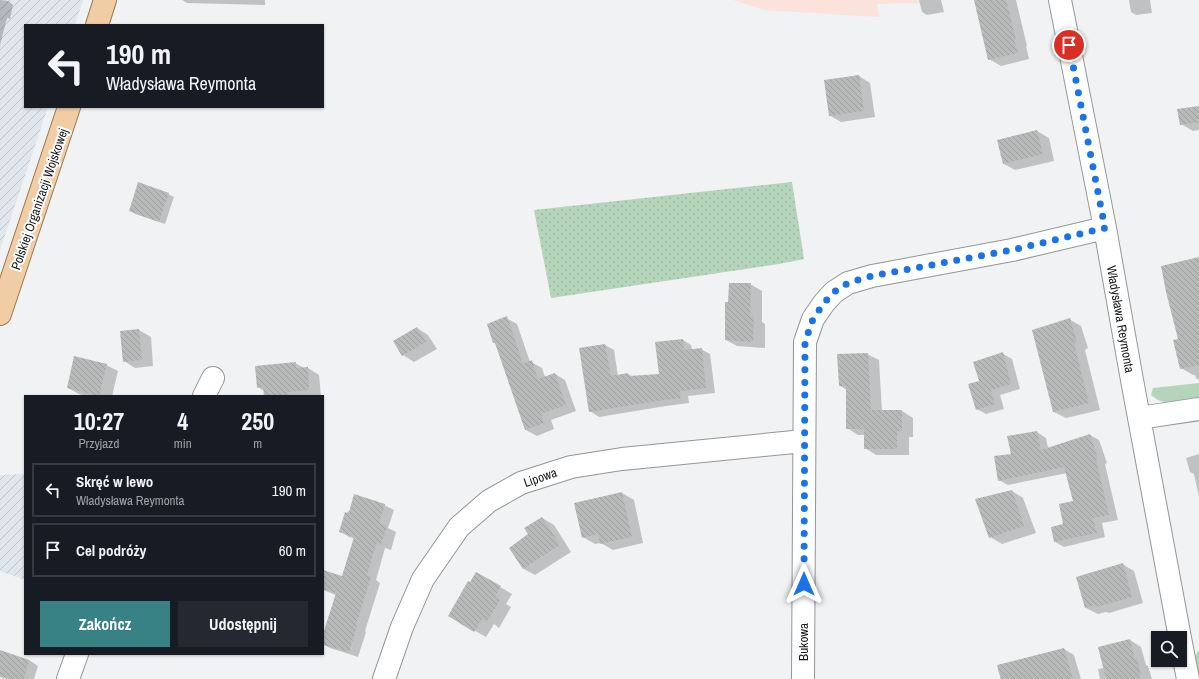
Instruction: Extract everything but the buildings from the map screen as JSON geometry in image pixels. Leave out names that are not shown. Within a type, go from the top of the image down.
[{"type":"main road","points":[[97,24],[105,0]]},
{"type":"main road","name":"Polskiej Organizacji Wojskowej","points":[[0,314],[69,108]]},
{"type":"street","name":"Władysława Reymonta","points":[[1060,0],[1105,228],[1179,631]]},
{"type":"street","name":"Bukowa","points":[[803,679],[805,342],[813,319],[834,292],[848,283],[872,276],[1012,250],[1105,228]]},
{"type":"street","points":[[1139,418],[1199,409]]},
{"type":"street","name":"Lipowa","points":[[384,679],[402,627],[423,579],[459,527],[489,501],[521,483],[571,467],[622,459],[804,441]]},
{"type":"street","points":[[68,679],[77,655]]},
{"type":"street","name":"Władysława Reymonta","points":[[1186,667],[1188,679]]},
{"type":"shaded area","points":[[0,0],[83,0],[75,24],[24,24],[24,108],[48,108],[0,250]]},
{"type":"shaded area","points":[[733,0],[918,0],[919,3],[877,4],[879,17],[764,10]]},
{"type":"shaded area","points":[[24,474],[24,580],[0,571],[0,475]]},
{"type":"green space","points":[[792,182],[804,259],[551,298],[534,210]]},
{"type":"green space","points":[[1199,383],[1199,399],[1167,403],[1158,400],[1151,395],[1153,388]]},
{"type":"green space","points":[[1199,650],[1199,679],[1195,660]]},
{"type":"route","points":[[804,584],[805,342],[813,319],[824,303],[834,292],[848,283],[872,276],[1012,250],[1105,228],[1069,45]]}]
